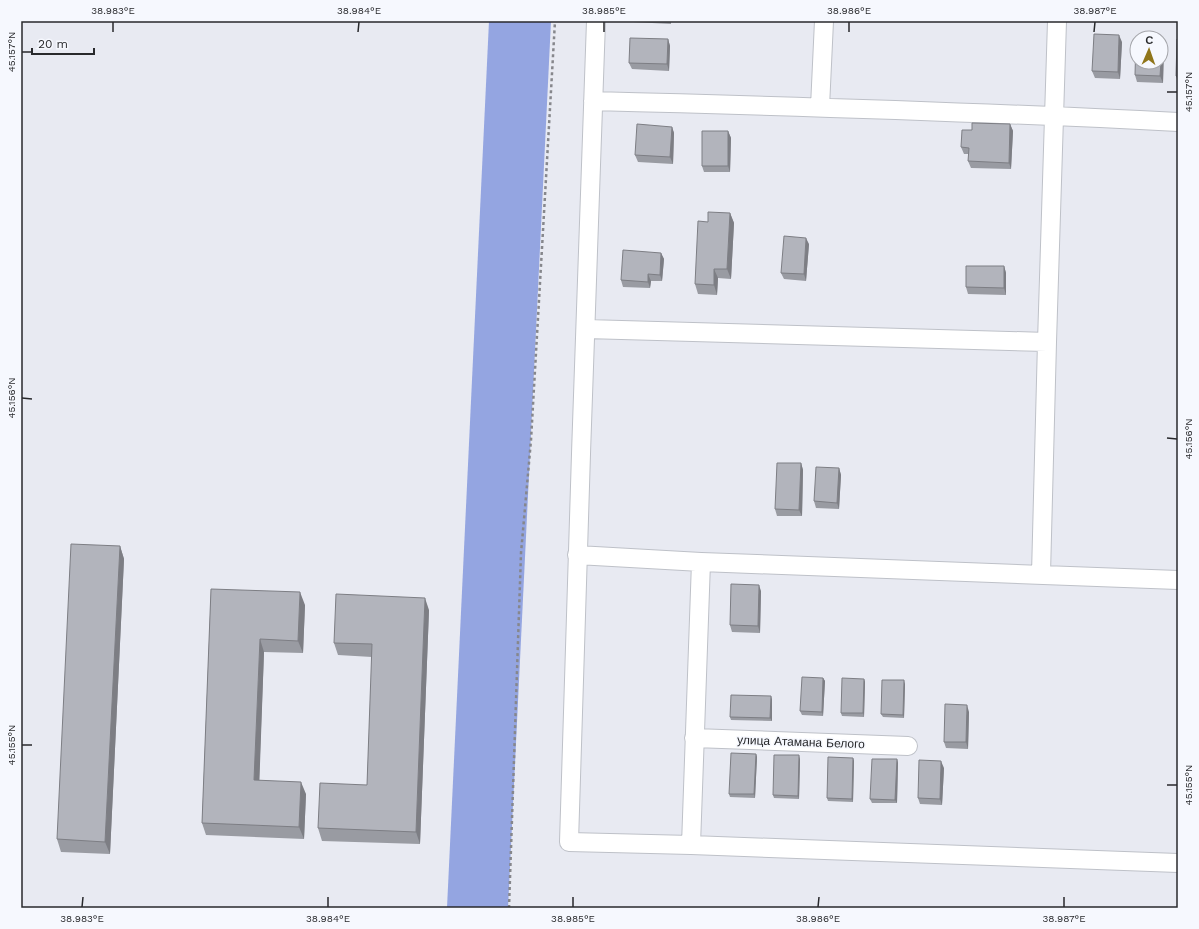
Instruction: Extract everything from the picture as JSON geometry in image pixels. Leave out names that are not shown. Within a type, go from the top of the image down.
[{"type":"street","points":[[596,21],[577,555],[569,842],[691,845],[1178,863]]},
{"type":"street","points":[[820,107],[824,21]]},
{"type":"street","points":[[1041,574],[1057,21]]},
{"type":"street","points":[[593,101],[1054,115],[1178,122]]},
{"type":"street","points":[[586,329],[1047,342]]},
{"type":"street","points":[[577,555],[701,562],[1178,580]]},
{"type":"street","points":[[691,845],[701,562]]},
{"type":"street","name":"улица Атамана Белого","points":[[694,738],[908,746]]},
{"type":"path","points":[[509,908],[521,554],[531,432],[555,21]]},
{"type":"shaded area","points":[[489,21],[551,21],[508,908],[447,908]]},
{"type":"building","points":[[1094,34],[1119,35],[1118,72],[1092,71]]},
{"type":"building","points":[[630,38],[668,39],[667,64],[629,63]]},
{"type":"building","points":[[1177,39],[1178,76],[1176,76]]},
{"type":"building","points":[[1135,70],[1160,70],[1160,76],[1135,75]]},
{"type":"building","points":[[972,123],[1010,124],[1009,163],[968,161],[969,148],[961,147],[962,130],[972,130]]},
{"type":"building","points":[[637,124],[672,127],[670,157],[635,155]]},
{"type":"building","points":[[702,131],[728,131],[728,166],[702,166]]},
{"type":"building","points":[[708,212],[730,213],[727,269],[714,269],[714,285],[695,284],[698,221],[708,222]]},
{"type":"building","points":[[784,236],[806,238],[804,274],[781,273]]},
{"type":"building","points":[[623,250],[661,253],[660,275],[648,274],[648,282],[621,280]]},
{"type":"building","points":[[966,266],[1004,266],[1004,288],[966,287]]},
{"type":"building","points":[[777,463],[801,463],[799,510],[775,509]]},
{"type":"building","points":[[816,467],[839,468],[837,503],[814,501]]},
{"type":"building","points":[[71,544],[120,546],[105,842],[57,839]]},
{"type":"building","points":[[731,584],[759,585],[758,626],[730,625]]},
{"type":"building","points":[[211,589],[300,592],[298,641],[260,639],[254,780],[301,782],[299,827],[202,823]]},
{"type":"building","points":[[336,594],[425,598],[416,832],[318,828],[320,783],[367,785],[372,644],[334,643]]},
{"type":"building","points":[[802,677],[823,678],[822,712],[800,711]]},
{"type":"building","points":[[842,678],[864,679],[863,713],[841,713]]},
{"type":"building","points":[[882,680],[904,680],[903,715],[881,714]]},
{"type":"building","points":[[731,695],[771,696],[770,718],[730,717]]},
{"type":"building","points":[[945,704],[967,705],[966,742],[944,742]]},
{"type":"building","points":[[731,753],[756,754],[754,794],[729,794]]},
{"type":"building","points":[[774,755],[799,755],[798,796],[773,795]]},
{"type":"building","points":[[828,757],[853,758],[852,799],[827,798]]},
{"type":"building","points":[[872,759],[897,759],[895,800],[870,799]]},
{"type":"building","points":[[919,760],[941,761],[940,799],[918,798]]}]
